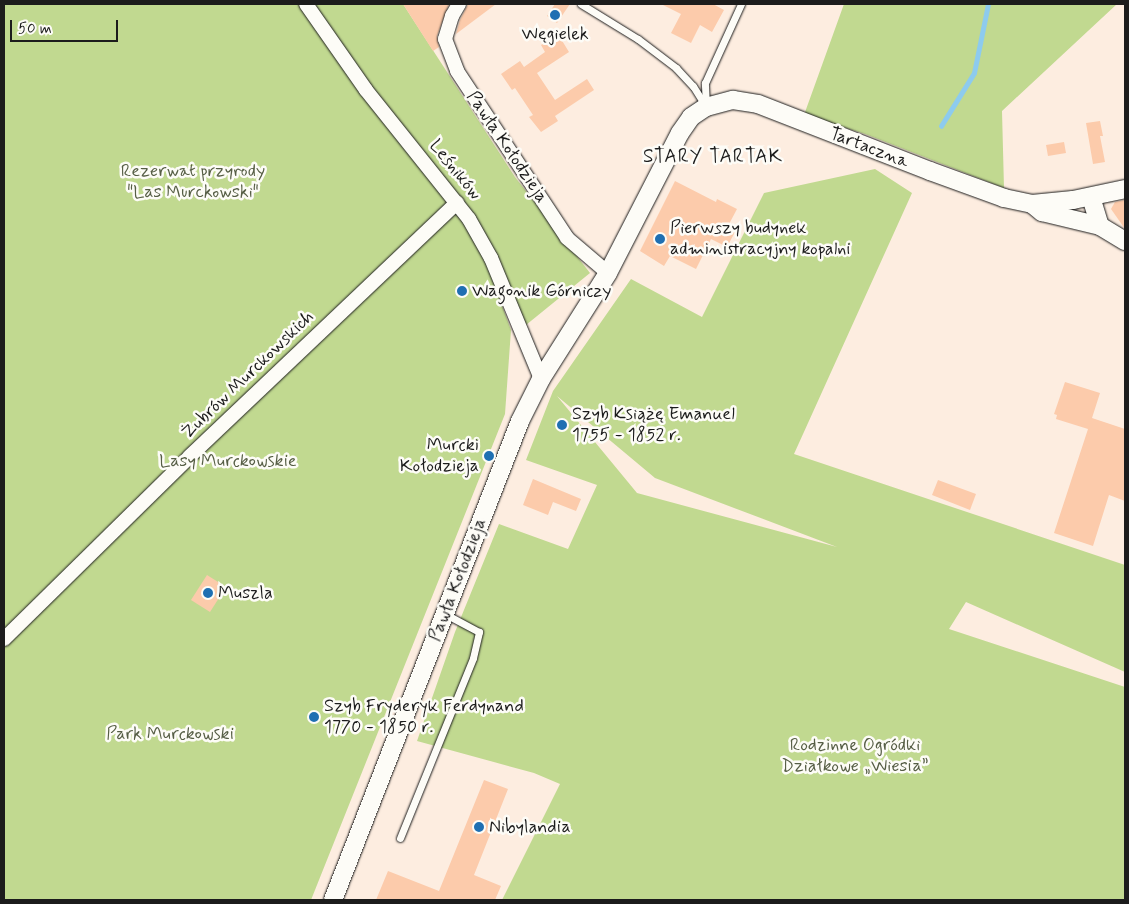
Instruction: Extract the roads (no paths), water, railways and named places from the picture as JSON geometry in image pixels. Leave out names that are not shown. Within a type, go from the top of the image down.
[{"type":"street","name":"Leśników","points":[[306,4],[366,90],[469,219],[491,258],[541,379]]},
{"type":"street","name":"Pawła Kołodzieja","points":[[459,4],[452,16],[445,39],[457,71],[567,238],[608,273]]},
{"type":"street","name":"Tartaczna","points":[[706,107],[733,100],[758,104],[930,171],[1004,198],[1032,204],[1091,197],[1125,189]]},
{"type":"street","name":"Pawła Kołodzieja","points":[[333,900],[520,421],[541,379],[608,273],[680,133],[691,117],[706,107]]},
{"type":"street","points":[[1091,197],[1100,226]]},
{"type":"street","name":"Żubrów Murckowskich","points":[[4,640],[190,456],[457,203]]},
{"type":"street","name":"Tartaczna","points":[[1032,204],[1042,212],[1100,226],[1125,241]]},
{"type":"lane","points":[[581,4],[638,39],[676,68],[693,86],[706,107]]},
{"type":"lane","points":[[706,107],[705,83],[741,4]]},
{"type":"lane","points":[[400,838],[473,658],[480,632],[445,613]]},
{"type":"waterway","points":[[941,126],[974,73],[988,4]]},
{"type":"place","name":"Węgielek","points":[[555,15]]},
{"type":"place","name":"Pierwszy budynek administracyjny kopalni","points":[[660,239]]},
{"type":"place","name":"Wagonik Górniczy","points":[[462,291]]},
{"type":"place","name":"Szyb Książę Emanuel 1755 - 1852 r.","points":[[562,425]]},
{"type":"place","name":"Murcki Kołodzieja","points":[[489,456]]},
{"type":"place","name":"Muszla","points":[[208,593]]},
{"type":"place","name":"Szyb Fryderyk Ferdynand 1770 - 1850 r.","points":[[314,717]]},
{"type":"place","name":"Nibylandia","points":[[479,827]]},
{"type":"district","name":"STARY TARTAK","points":[[713,157]]},
{"type":"park label","name":"Rezerwat przyrody \"Las Murckowski\"","points":[[193,182]]},
{"type":"park label","name":"Lasy Murckowskie","points":[[228,461]]},
{"type":"park label","name":"Park Murckowski","points":[[170,734]]},
{"type":"park label","name":"Rodzinne Ogródki Działkowe „Wiesia”","points":[[855,756]]}]
